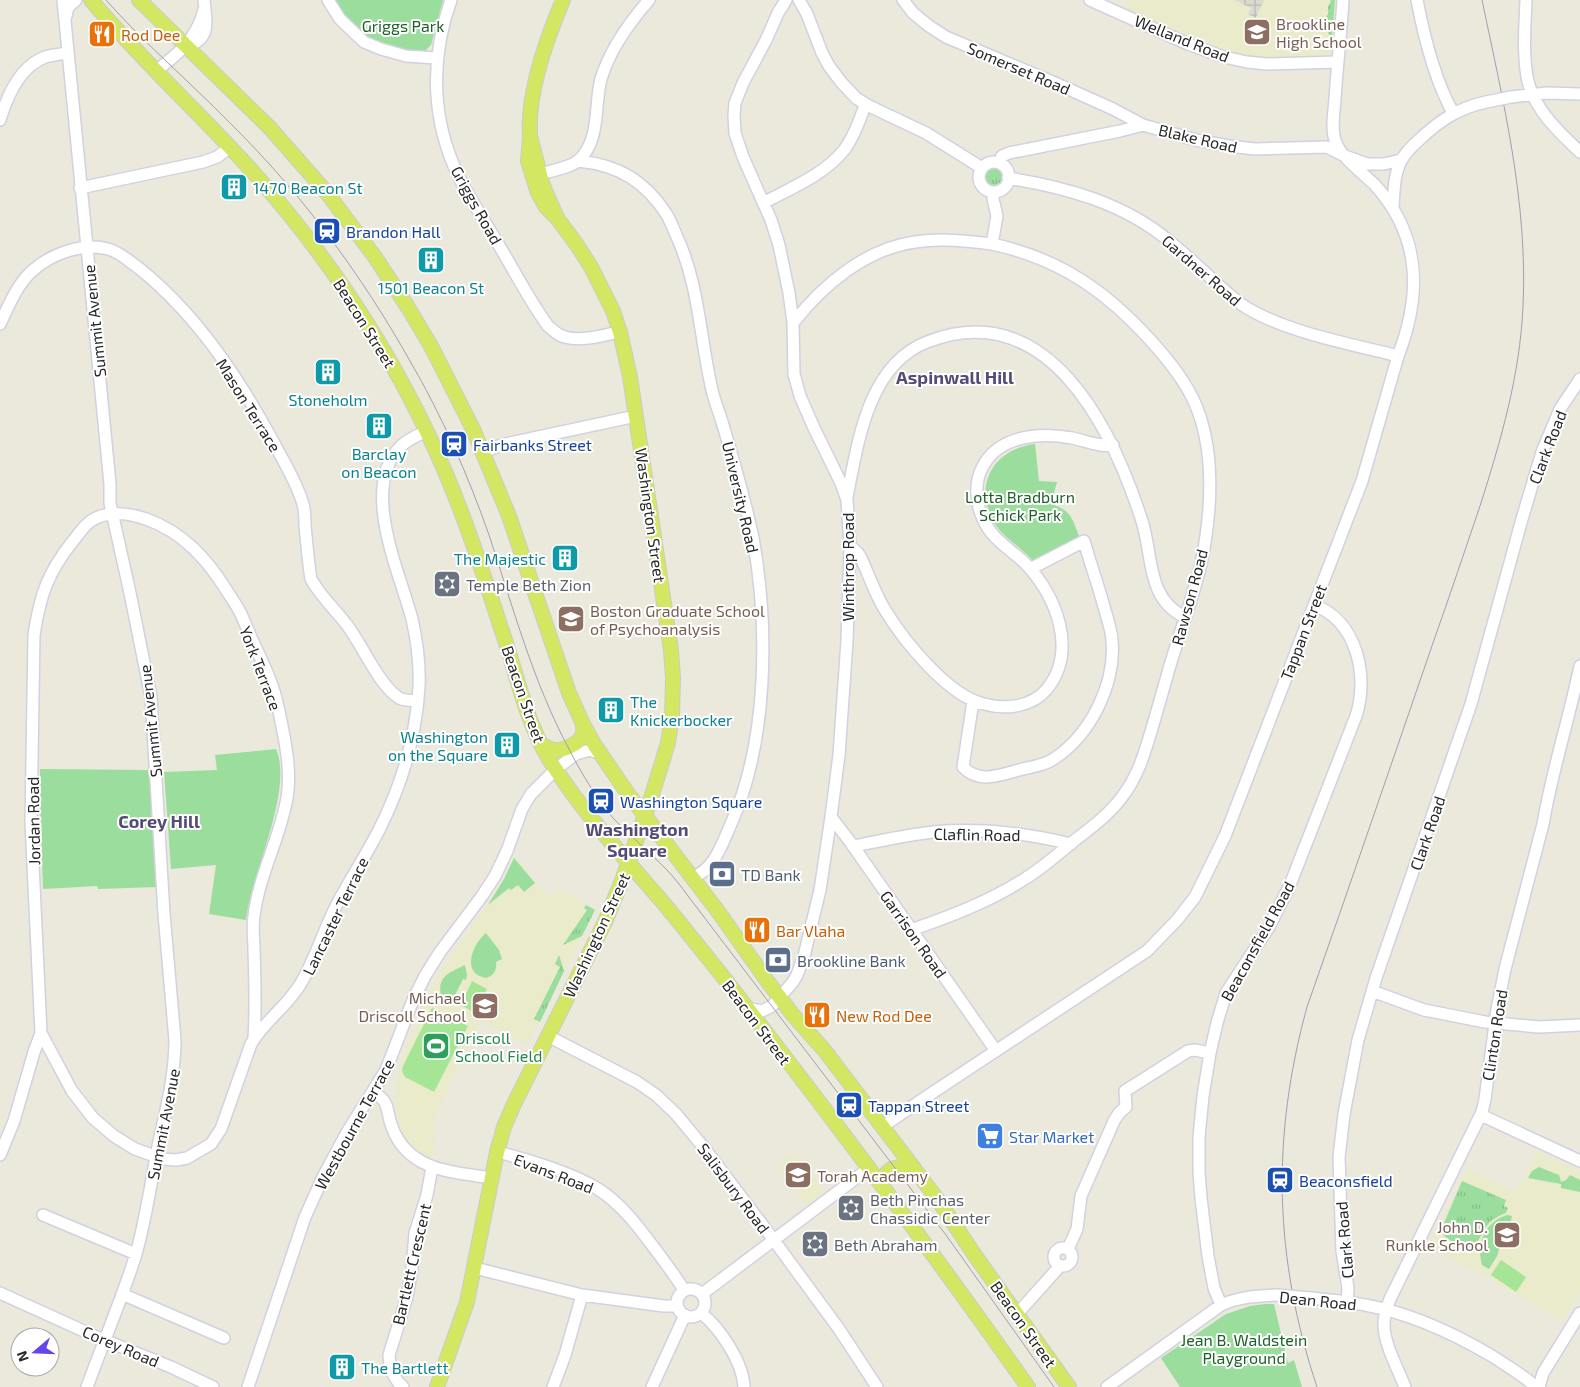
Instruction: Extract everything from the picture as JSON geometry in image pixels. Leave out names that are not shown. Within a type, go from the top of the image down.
[{"type":"main road","name":"Beacon Street","points":[[91,0],[137,52],[276,200],[326,261],[386,354],[427,431],[463,515],[530,720],[556,769],[593,821],[679,922],[747,1008],[882,1186],[1028,1387]]},
{"type":"main road","name":"Beacon Street","points":[[139,0],[248,106],[291,151],[327,193],[362,239],[432,348],[461,403],[509,516],[563,676],[583,724],[602,756],[780,998],[825,1051],[938,1200],[1069,1387]]},
{"type":"main road","name":"Washington Street","points":[[557,218],[540,174],[530,136],[528,118],[536,82],[563,0]]},
{"type":"main road","name":"Washington Street","points":[[437,1387],[464,1311],[497,1152],[510,1111],[605,922],[645,816],[668,742],[672,710],[673,678],[671,650],[630,377],[620,332],[613,311],[595,274],[577,245],[543,203],[532,177],[528,156],[530,136]]},
{"type":"main road","points":[[540,742],[554,750],[564,749],[579,740],[583,733],[583,724]]},
{"type":"main road","points":[[882,1186],[884,1177],[890,1169],[898,1167],[914,1168]]},
{"type":"street","name":"Summit Avenue","points":[[63,0],[80,188],[95,320],[110,484],[110,503],[152,698],[164,914],[175,1040],[172,1082],[136,1254],[86,1387]]},
{"type":"street","points":[[65,18],[68,6],[76,0]]},
{"type":"street","points":[[328,0],[340,19],[364,42],[406,56],[437,58]]},
{"type":"street","name":"Griggs Road","points":[[450,0],[445,15],[437,58],[436,102],[441,131],[459,177],[544,320],[556,333],[564,337],[586,338],[620,332]]},
{"type":"street","points":[[540,174],[578,161],[587,149],[593,134],[600,84],[606,65],[624,31],[649,0]]},
{"type":"street","name":"Winthrop Road","points":[[747,1008],[758,1011],[766,1010],[780,998],[797,976],[804,956],[820,890],[839,754],[844,696],[850,546],[847,500],[841,483],[800,396],[794,369],[790,293],[779,245],[774,228],[743,157],[735,133],[735,103],[743,83],[786,0]]},
{"type":"street","points":[[799,0],[812,26],[822,53],[832,70],[853,95],[865,105],[926,133],[982,168]]},
{"type":"street","name":"Somerset Road","points":[[903,0],[913,13],[946,37],[1055,82],[1143,125]]},
{"type":"street","name":"Welland Road","points":[[1090,0],[1188,44],[1224,57],[1267,64],[1337,62]]},
{"type":"street","name":"Tappan Street","points":[[882,1127],[1138,959],[1166,933],[1189,906],[1199,891],[1225,836],[1362,480],[1398,356],[1405,339],[1412,308],[1414,268],[1407,237],[1393,207],[1345,156],[1337,145],[1334,134],[1337,62],[1343,0]]},
{"type":"street","points":[[1417,0],[1425,38],[1445,98],[1453,113]]},
{"type":"street","points":[[1526,0],[1526,67],[1529,86],[1555,128],[1580,152]]},
{"type":"street","points":[[156,71],[186,46],[197,42],[204,34],[206,28],[204,5]]},
{"type":"street","points":[[0,120],[13,88],[30,66],[45,57],[68,53]]},
{"type":"street","points":[[1393,207],[1395,179],[1401,160],[1411,147],[1440,121],[1453,113],[1486,102],[1511,97],[1533,94],[1580,94]]},
{"type":"street","points":[[764,203],[814,176],[832,162],[844,150],[851,139],[865,105]]},
{"type":"street","name":"Blake Road","points":[[999,163],[1002,156],[1009,153],[1120,132],[1143,125],[1196,140],[1229,146],[1255,149],[1327,148],[1367,164],[1376,165],[1401,160]]},
{"type":"street","points":[[80,188],[204,162],[217,157],[229,148]]},
{"type":"street","name":"University Road","points":[[578,161],[615,169],[641,183],[668,217],[687,263],[713,394],[736,468],[753,539],[761,600],[763,658],[758,724],[748,774],[735,816],[712,863],[704,872],[692,877]]},
{"type":"street","points":[[990,162],[999,163],[1006,169],[1008,178],[1001,190],[993,192],[987,190],[980,182],[980,172],[990,162]]},
{"type":"street","name":"Gardner Road","points":[[1008,178],[1060,188],[1100,201],[1136,219],[1167,239],[1229,295],[1260,315],[1288,327],[1398,356]]},
{"type":"street","points":[[992,244],[997,218],[993,192]]},
{"type":"street","name":"Rawson Road","points":[[793,324],[813,301],[839,277],[859,262],[878,252],[904,244],[928,240],[955,240],[992,244],[1042,259],[1074,275],[1104,296],[1129,318],[1177,372],[1192,396],[1206,437],[1210,461],[1210,490],[1201,564],[1144,756],[1138,772],[1128,789],[1094,826],[1040,869],[1016,884],[966,909],[911,930]]},
{"type":"street","name":"Mason Terrace","points":[[0,324],[21,284],[31,272],[61,253],[86,247],[108,249],[128,260],[151,279],[208,340],[254,406],[296,484],[303,505],[310,579],[316,589],[347,625],[388,689],[401,699],[418,701]]},
{"type":"street","points":[[847,500],[855,456],[865,421],[881,383],[895,364],[908,352],[926,342],[949,335],[974,333],[1004,336],[1024,343],[1040,352],[1056,365],[1082,396],[1113,445],[1131,488],[1143,524],[1157,590],[1166,604],[1185,617]]},
{"type":"street","name":"Clark Road","points":[[1347,1302],[1348,1288],[1342,1243],[1339,1157],[1344,1114],[1358,1040],[1372,991],[1471,704],[1542,452],[1560,409],[1580,379]]},
{"type":"street","points":[[483,452],[501,445],[636,416]]},
{"type":"street","name":"Lancaster Terrace","points":[[40,1033],[72,1091],[94,1118],[114,1136],[135,1149],[163,1159],[176,1160],[187,1158],[211,1144],[221,1129],[254,1038],[286,1003],[301,983],[337,905],[385,818],[398,787],[410,748],[420,676],[412,619],[388,538],[384,487],[388,467],[396,451],[408,440],[427,431]]},
{"type":"street","points":[[850,546],[862,558],[885,609],[911,646],[947,683],[973,701],[998,707],[1020,705],[1042,694],[1056,674],[1061,656],[1060,624],[1049,596],[1030,569],[992,534],[981,515],[977,498],[977,484],[980,471],[993,453],[1002,446],[1015,440],[1029,437],[1058,436],[1102,446],[1113,445]]},
{"type":"street","name":"Jordan Road","points":[[0,1155],[14,1121],[40,1033],[31,822],[34,634],[38,607],[46,583],[60,556],[89,522],[99,516],[113,514]]},
{"type":"street","name":"York Terrace","points":[[113,514],[138,516],[157,523],[179,536],[198,551],[220,578],[240,612],[278,704],[285,748],[288,789],[281,823],[259,891],[253,918],[256,1016],[254,1038]]},
{"type":"street","points":[[973,701],[963,767],[971,774],[985,777],[1019,770],[1052,760],[1062,753],[1081,733],[1092,718],[1101,700],[1112,662],[1112,638],[1084,541],[1030,569]]},
{"type":"street","name":"Beaconsfield Road","points":[[1221,1305],[1214,1288],[1207,1250],[1200,1178],[1200,1125],[1216,1023],[1224,998],[1280,906],[1359,706],[1362,681],[1354,646],[1340,622],[1329,612],[1314,604]]},
{"type":"street","name":"Clinton Road","points":[[1405,1387],[1385,1335],[1386,1310],[1391,1296],[1481,1115],[1505,969],[1543,824],[1580,666]]},
{"type":"street","name":"Westbourne Terrace","points":[[248,1387],[306,1218],[324,1175],[346,1134],[387,1067],[413,1000],[425,976],[495,876],[528,798],[538,786],[572,756],[590,750],[602,756]]},
{"type":"street","name":"Garrison Road","points":[[831,817],[996,1051]]},
{"type":"street","name":"Claflin Road","points":[[853,846],[910,835],[951,831],[1022,835],[1071,844]]},
{"type":"street","points":[[1372,991],[1424,1010],[1495,1024],[1539,1027],[1580,1025]]},
{"type":"street","name":"Salisbury Road","points":[[548,1036],[637,1082],[656,1095],[676,1114],[705,1148],[839,1329],[876,1386]]},
{"type":"street","points":[[1017,1314],[1060,1266],[1066,1266],[1071,1261],[1072,1255],[1068,1249],[1077,1229],[1081,1196],[1114,1121],[1126,1107],[1126,1091],[1188,1050],[1210,1053]]},
{"type":"street","points":[[373,1092],[386,1102],[392,1128],[402,1146],[418,1160],[432,1167],[492,1178]]},
{"type":"street","points":[[1481,1115],[1580,1161]]},
{"type":"street","name":"Evans Road","points":[[497,1152],[566,1174],[603,1192],[618,1204],[633,1221],[684,1290]]},
{"type":"street","name":"Bartlett Crescent","points":[[403,1387],[393,1374],[389,1358],[393,1338],[407,1297],[415,1233],[427,1195],[432,1167]]},
{"type":"street","points":[[702,1294],[868,1169]]},
{"type":"street","points":[[43,1215],[136,1254]]},
{"type":"street","points":[[474,1268],[582,1295],[677,1306]]},
{"type":"street","points":[[694,1289],[702,1294],[705,1305],[700,1313],[693,1316],[685,1315],[680,1311],[677,1306],[678,1297],[684,1290],[694,1289]]},
{"type":"street","name":"Corey Road","points":[[0,1293],[213,1387]]},
{"type":"street","points":[[122,1294],[224,1338]]},
{"type":"street","points":[[553,1387],[572,1333],[582,1295]]},
{"type":"street","name":"Dean Road","points":[[1107,1387],[1221,1305],[1240,1298],[1276,1295],[1347,1302],[1386,1310],[1440,1329],[1464,1340],[1524,1376],[1537,1387]]},
{"type":"street","points":[[700,1313],[710,1322],[732,1353],[742,1373],[744,1387]]},
{"type":"street","points":[[1537,1387],[1542,1373],[1580,1313]]},
{"type":"street","points":[[652,1387],[685,1315]]},
{"type":"shaded area","name":"Brookline High School","points":[[1130,0],[1337,0],[1331,52],[1328,54],[1292,58],[1273,58],[1237,53],[1208,44],[1126,9]]},
{"type":"shaded area","points":[[1235,0],[1264,0],[1256,18],[1248,14],[1251,8]]},
{"type":"shaded area","name":"Michael Driscoll School","points":[[516,857],[547,894],[553,894],[558,888],[595,910],[540,1023],[538,1023],[527,1044],[481,1021],[435,1116],[433,1151],[432,1155],[427,1157],[409,1143],[398,1122],[395,1095],[400,1062],[440,972],[498,890]]},
{"type":"shaded area","name":"John D. Runkle School","points":[[1537,1151],[1580,1172],[1580,1292],[1562,1322],[1494,1281],[1428,1247],[1468,1169],[1515,1192]]},
{"type":"shaded area","name":"Torah Academy","points":[[795,1152],[825,1191],[806,1206],[776,1166]]},
{"type":"green space","name":"Griggs Park","points":[[334,0],[443,0],[431,45],[424,52],[395,48],[372,39],[351,23]]},
{"type":"green space","points":[[1330,0],[1335,0],[1332,37],[1329,35],[1327,27],[1322,28],[1323,32],[1318,30],[1328,14]]},
{"type":"green space","points":[[994,169],[1002,177],[994,185],[986,177]]},
{"type":"green space","name":"Lotta Bradburn Schick Park","points":[[1035,444],[1039,481],[1057,482],[1051,504],[1067,512],[1077,530],[1079,539],[1034,562],[1004,535],[995,524],[988,510],[986,483],[998,461],[1008,453],[1020,447]]},
{"type":"green space","points":[[276,749],[280,766],[280,787],[270,833],[249,901],[246,920],[209,914],[216,865],[171,869],[164,772],[217,770],[215,755]]},
{"type":"green space","points":[[40,769],[149,770],[157,887],[98,889],[97,886],[43,889]]},
{"type":"green space","points":[[514,858],[535,883],[524,892],[518,885],[511,890],[509,888],[488,905],[504,879]]},
{"type":"green space","points":[[586,905],[595,910],[582,936],[563,945],[587,910],[584,908]]},
{"type":"green space","points":[[486,933],[499,950],[502,959],[496,962],[493,974],[486,978],[473,971],[471,958],[477,944]]},
{"type":"green space","points":[[559,955],[564,971],[540,1022],[534,1019],[560,967],[555,964]]},
{"type":"green space","points":[[465,965],[466,980],[463,979],[454,997],[448,1004],[442,1004],[440,988],[443,979],[446,975]]},
{"type":"green space","points":[[472,981],[487,989],[475,1013],[461,1005]]},
{"type":"green space","name":"Driscoll School Field","points":[[432,1008],[468,1026],[434,1092],[405,1077],[402,1071]]},
{"type":"green space","points":[[1539,1167],[1559,1175],[1561,1182],[1570,1175],[1580,1180],[1580,1192],[1561,1188],[1561,1184],[1528,1178],[1532,1171]]},
{"type":"green space","points":[[1462,1181],[1506,1200],[1504,1206],[1508,1208],[1506,1213],[1489,1223],[1478,1241],[1466,1250],[1461,1249],[1462,1246],[1446,1238],[1441,1230]]},
{"type":"green space","points":[[1507,1215],[1512,1216],[1509,1230],[1502,1240],[1497,1256],[1489,1269],[1482,1265],[1480,1257],[1481,1241],[1493,1223]]},
{"type":"green space","points":[[1501,1260],[1526,1277],[1516,1292],[1491,1275]]},
{"type":"green space","name":"Jean B. Waldstein Playground","points":[[1274,1304],[1288,1363],[1294,1360],[1302,1387],[1180,1387],[1161,1358],[1226,1314],[1250,1306]]},
{"type":"tram line","points":[[106,0],[136,32],[214,107],[282,178],[329,236],[350,266],[410,361],[454,446],[489,535],[534,671],[556,724],[589,785],[613,818],[680,885],[946,1235],[1054,1387]]},
{"type":"tram line","points":[[1317,1387],[1292,1292],[1285,1245],[1282,1198],[1283,1151],[1287,1104],[1295,1056],[1307,1007],[1488,481],[1514,382],[1521,332],[1524,267],[1518,190],[1506,114],[1482,0]]},
{"type":"place","name":"Brookline High School","points":[[1257,32]]},
{"type":"place","name":"Rod Dee","points":[[102,34]]},
{"type":"place","name":"1470 Beacon St","points":[[234,187]]},
{"type":"place","name":"Brandon Hall","points":[[327,231]]},
{"type":"place","name":"1501 Beacon St","points":[[431,260]]},
{"type":"place","name":"Stoneholm","points":[[328,372]]},
{"type":"place","name":"Barclay on Beacon","points":[[379,426]]},
{"type":"place","name":"Fairbanks Street","points":[[454,444]]},
{"type":"place","name":"The Majestic","points":[[565,558]]},
{"type":"place","name":"Temple Beth Zion","points":[[447,584]]},
{"type":"place","name":"Boston Graduate School of Psychoanalysis","points":[[571,619]]},
{"type":"place","name":"The Knickerbocker","points":[[611,710]]},
{"type":"place","name":"Washington on the Square","points":[[507,745]]},
{"type":"place","name":"Washington Square","points":[[601,801]]},
{"type":"place","name":"TD Bank","points":[[722,874]]},
{"type":"place","name":"Bar Vlaha","points":[[757,930]]},
{"type":"place","name":"Brookline Bank","points":[[778,960]]},
{"type":"place","name":"Michael Driscoll School","points":[[485,1006]]},
{"type":"place","name":"New Rod Dee","points":[[817,1015]]},
{"type":"place","name":"Driscoll School Field","points":[[436,1046]]},
{"type":"place","name":"Tappan Street","points":[[849,1105]]},
{"type":"place","name":"Star Market","points":[[990,1136]]},
{"type":"place","name":"Torah Academy","points":[[798,1175]]},
{"type":"place","name":"Beaconsfield","points":[[1280,1180]]},
{"type":"place","name":"Beth Pinchas Chassidic Center","points":[[851,1208]]},
{"type":"place","name":"John D. Runkle School","points":[[1507,1235]]},
{"type":"place","name":"Beth Abraham","points":[[815,1244]]},
{"type":"place","name":"The Bartlett","points":[[342,1367]]},
{"type":"district","name":"Aspinwall Hill","points":[[955,377]]},
{"type":"district","name":"Corey Hill","points":[[159,821]]},
{"type":"district","name":"Washington Square","points":[[637,840]]}]
